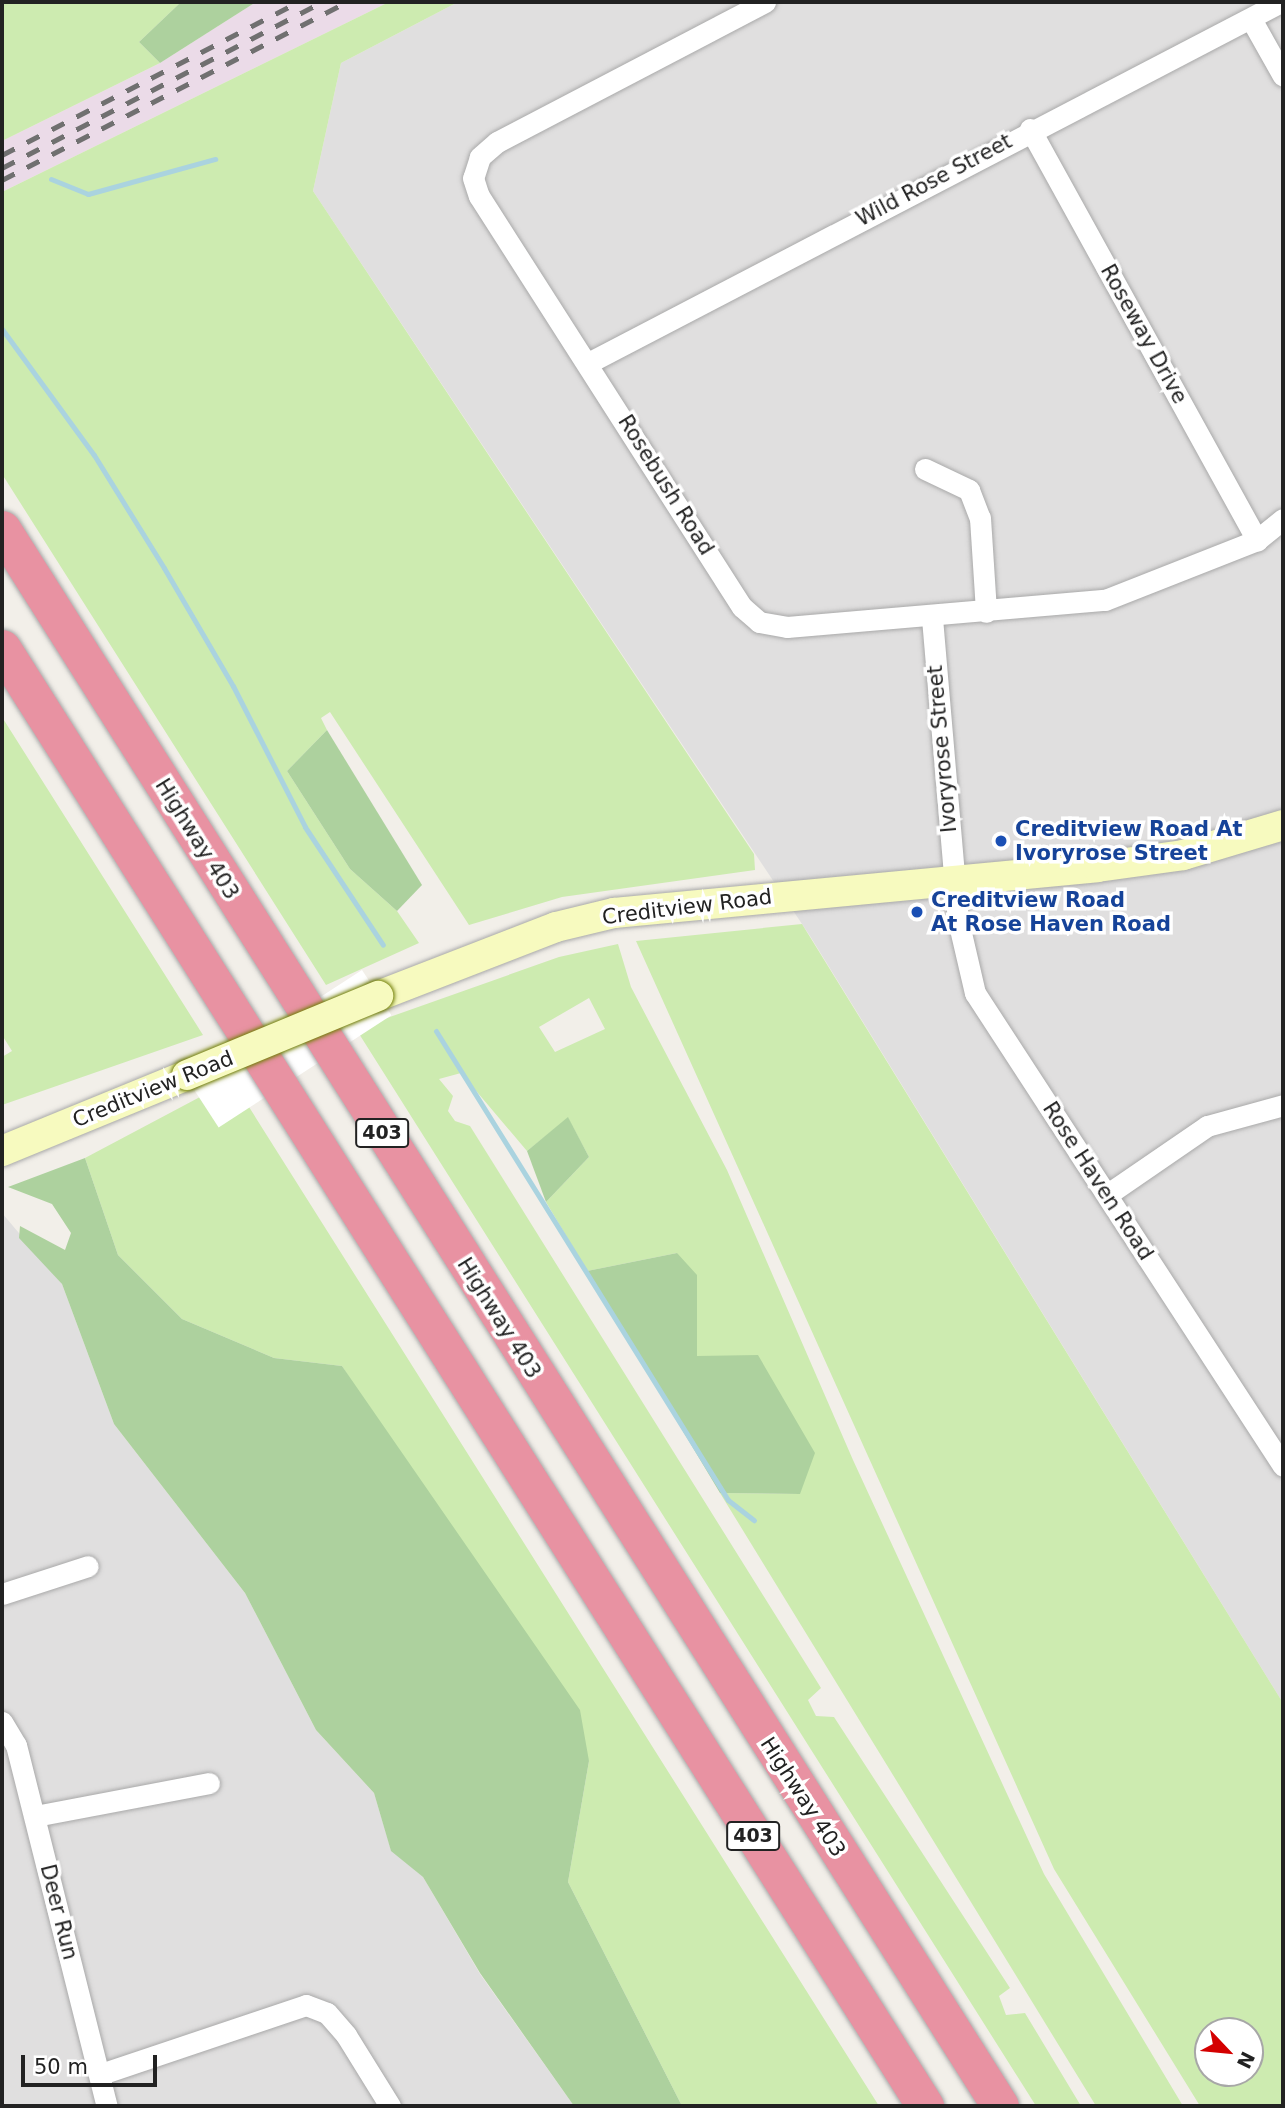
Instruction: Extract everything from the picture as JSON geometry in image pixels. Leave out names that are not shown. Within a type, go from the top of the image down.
[{"type":"highway","name":"Highway 403","points":[[2,528],[1000,2106]]},
{"type":"highway","name":"403","points":[[2,648],[925,2106]]},
{"type":"main road","name":"Creditview Road","points":[[2,1151],[378,996],[556,927],[614,913],[1183,855],[1283,825]]},
{"type":"street","name":"Rosebush Road","points":[[765,2],[497,142],[480,157],[473,178],[479,196],[590,362],[742,607],[759,622],[787,627],[932,618],[1105,600],[1257,540],[1283,519]]},
{"type":"street","name":"Wild Rose Street","points":[[590,362],[1030,129],[1281,2]]},
{"type":"street","points":[[1251,19],[1283,76]]},
{"type":"street","name":"Roseway Drive","points":[[1030,129],[1257,540]]},
{"type":"street","points":[[925,469],[969,491],[980,517],[986,612]]},
{"type":"street","name":"Ivoryrose Street","points":[[932,618],[949,840],[958,880]]},
{"type":"street","name":"Rose Haven Road","points":[[958,880],[958,920],[975,993],[1283,1466]]},
{"type":"street","points":[[1108,1194],[1207,1126],[1283,1105]]},
{"type":"street","points":[[2,1594],[88,1566]]},
{"type":"street","name":"Deer Run","points":[[2,1722],[16,1745],[107,2106]]},
{"type":"street","points":[[35,1816],[209,1783]]},
{"type":"street","points":[[101,2074],[306,2005],[327,2012],[346,2035],[390,2106]]},
{"type":"shaded area","points":[[256,2],[389,2],[2,192],[2,141],[160,63]]},
{"type":"shaded area","points":[[458,2],[1283,2],[1283,1703],[810,936],[313,191],[341,63]]},
{"type":"shaded area","points":[[2,1213],[62,1284],[114,1424],[245,1593],[316,1730],[374,1793],[391,1850],[423,1877],[480,1974],[574,2106],[2,2106]]},
{"type":"green space","points":[[2,2],[181,2],[139,42],[160,63],[2,141]]},
{"type":"green space","points":[[181,2],[256,2],[160,63],[139,42]]},
{"type":"green space","points":[[389,2],[458,2],[341,63],[313,191],[754,854],[755,870],[562,897],[469,925],[330,712],[321,718],[327,730],[287,771],[350,869],[397,911],[419,943],[326,985],[2,474],[2,192]]},
{"type":"green space","points":[[2,717],[203,1035],[2,1105],[2,1057],[12,1051],[2,1035]]},
{"type":"green space","points":[[327,730],[422,885],[397,911],[350,869],[287,771]]},
{"type":"green space","points":[[802,924],[1283,1703],[1283,2106],[1200,2106],[1054,1869],[636,941]]},
{"type":"green space","points":[[618,944],[631,987],[727,1170],[853,1460],[1044,1874],[1183,2106],[1096,2106],[720,1493],[800,1494],[697,1356],[677,1253],[587,1271],[546,1202],[589,1157],[568,1118],[527,1151],[461,1073],[439,1079],[453,1096],[448,1111],[455,1121],[470,1126],[821,1688],[808,1700],[816,1716],[834,1717],[1010,1988],[999,1996],[1006,2015],[1025,2013],[1081,2106],[1036,2106],[356,1029],[559,957]],"holes":[[[589,998],[605,1029],[555,1052],[539,1027]]]},
{"type":"green space","points":[[232,1080],[879,2106],[682,2106],[568,1882],[589,1761],[342,1366],[274,1358],[182,1319],[118,1255],[85,1158]]},
{"type":"green space","points":[[568,1117],[589,1157],[546,1202],[527,1151]]},
{"type":"green space","points":[[85,1158],[118,1255],[182,1319],[274,1358],[342,1366],[580,1710],[589,1761],[568,1882],[682,2106],[574,2106],[480,1973],[423,1877],[391,1851],[374,1793],[316,1730],[245,1593],[114,1424],[62,1284],[19,1238],[20,1226],[65,1250],[71,1233],[52,1204],[8,1187]]},
{"type":"green space","points":[[677,1253],[697,1275],[697,1356],[758,1355],[815,1453],[800,1494],[720,1493],[587,1271]]},
{"type":"pier","points":[[362,970],[391,1015],[219,1127],[189,1082]]},
{"type":"waterway","points":[[51,179],[88,194],[215,159]]},
{"type":"waterway","points":[[2,329],[94,455],[164,568],[233,686],[305,827],[383,945]]},
{"type":"waterway","points":[[436,1031],[728,1500],[754,1520]]},
{"type":"railway","points":[[2,155],[298,2]]},
{"type":"railway","points":[[2,168],[322,2]]},
{"type":"railway","points":[[2,180],[347,2]]},
{"type":"place","name":"Creditview Road At Ivoryrose Street","points":[[1001,841]]},
{"type":"place","name":"Creditview Road At Rose Haven Road","points":[[917,912]]}]
